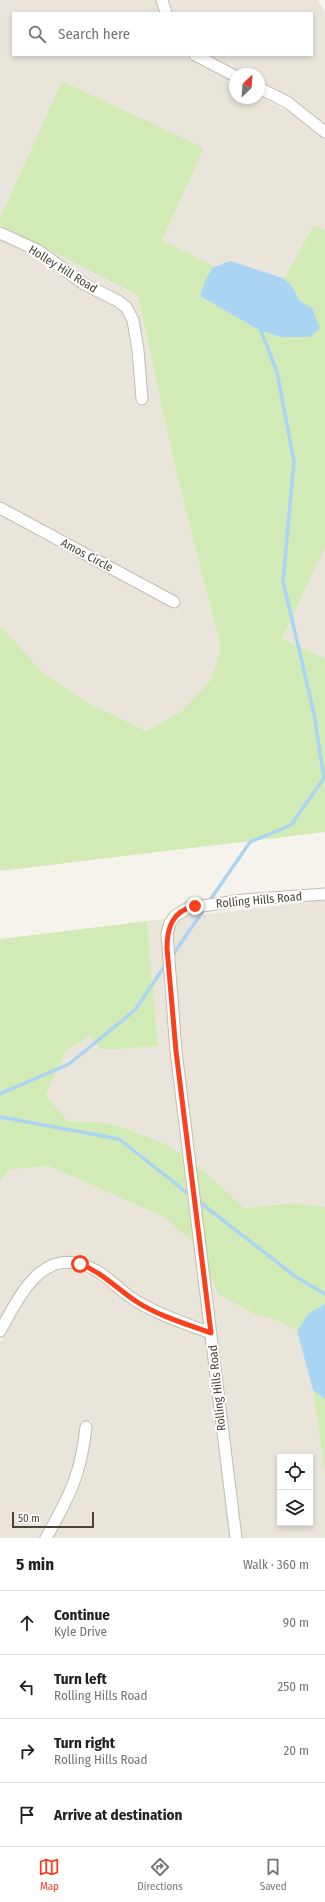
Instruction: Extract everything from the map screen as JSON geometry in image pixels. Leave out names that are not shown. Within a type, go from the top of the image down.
[{"type":"street","points":[[162,0],[166,12]]},
{"type":"street","points":[[197,56],[229,73]]},
{"type":"street","points":[[265,91],[287,102],[325,132]]},
{"type":"street","name":"Holley Hill Road","points":[[0,233],[39,251],[84,284],[118,301],[126,307],[133,320],[138,350],[142,399]]},
{"type":"street","name":"Amos Circle","points":[[0,508],[174,602]]},
{"type":"street","name":"Rolling Hills Road","points":[[236,1538],[176,1051],[167,934],[170,923],[175,916],[188,908],[244,900],[325,894]]},
{"type":"street","points":[[0,1331],[26,1286],[33,1278],[49,1267],[71,1263],[85,1266],[98,1272],[137,1302],[155,1312],[211,1333]]},
{"type":"street","points":[[46,1538],[68,1500],[76,1480],[81,1462],[86,1427]]},
{"type":"shaded area","points":[[0,0],[156,0],[160,12],[12,12],[12,56],[186,56],[198,65],[229,80],[229,104],[265,104],[265,98],[299,118],[325,140],[325,230],[314,226],[284,279],[230,261],[214,266],[162,241],[63,81],[0,218]]},
{"type":"shaded area","points":[[169,0],[317,0],[325,12],[325,123],[290,97],[265,84],[265,68],[233,68],[209,56],[313,56],[313,12],[173,12]]},
{"type":"shaded area","points":[[0,240],[36,257],[81,289],[115,306],[122,312],[128,323],[137,406],[148,404],[139,319],[135,310],[130,302],[122,296],[87,278],[45,248],[138,295],[173,459],[221,650],[210,681],[182,711],[146,731],[90,704],[42,672],[0,625],[0,516],[176,610],[182,600],[0,501]]},
{"type":"shaded area","points":[[325,547],[325,658],[282,639]]},
{"type":"shaded area","points":[[325,900],[325,1207],[291,1203],[244,1208],[195,1163],[181,1050],[173,934],[175,926],[183,917]]},
{"type":"shaded area","points":[[167,919],[162,932],[164,988],[182,1154],[166,1144],[110,1123],[67,1121],[46,1095],[65,1052],[90,1035],[99,1049],[158,1046],[147,921]]},
{"type":"shaded area","points":[[49,1166],[164,1217],[193,1242],[204,1324],[158,1306],[140,1296],[92,1261],[72,1257],[49,1261],[30,1274],[22,1283],[0,1320],[0,1183],[8,1170]]},
{"type":"shaded area","points":[[70,1269],[78,1270],[95,1278],[133,1307],[152,1317],[206,1338],[230,1538],[52,1538],[72,1503],[81,1483],[87,1462],[92,1421],[81,1421],[76,1461],[63,1497],[40,1538],[0,1538],[0,1342],[31,1289],[37,1282],[51,1273]]},
{"type":"shaded area","points":[[209,1272],[218,1294],[254,1314],[277,1320],[297,1331],[313,1390],[325,1475],[325,1538],[241,1538],[217,1333],[219,1329],[216,1328]]},
{"type":"green space","points":[[62,81],[204,148],[162,240],[214,266],[200,296],[257,329],[300,301],[292,286],[284,279],[314,225],[325,230],[325,547],[282,639],[325,658],[325,832],[0,871],[0,625],[42,672],[90,704],[146,731],[182,711],[210,681],[221,650],[173,459],[138,295],[0,225],[0,218]]},
{"type":"green space","points":[[147,921],[158,1046],[99,1049],[90,1035],[65,1052],[46,1095],[67,1121],[110,1123],[166,1144],[182,1154],[193,1242],[164,1217],[49,1166],[8,1170],[0,1183],[0,939]]},
{"type":"green space","points":[[195,1163],[244,1208],[291,1203],[325,1207],[325,1304],[309,1313],[297,1331],[277,1320],[254,1314],[218,1294],[209,1272]]},
{"type":"green space","points":[[313,1390],[325,1399],[325,1475]]},
{"type":"water","points":[[230,261],[283,278],[292,286],[300,301],[312,308],[320,328],[310,337],[281,337],[257,329],[200,296],[206,279],[213,267]]},
{"type":"water","points":[[325,1304],[325,1399],[313,1390],[297,1331],[309,1313]]},
{"type":"waterway","points":[[208,903],[250,842],[291,825],[324,778],[314,714],[283,581],[294,461],[277,372],[260,328]]},
{"type":"waterway","points":[[172,956],[205,908]]},
{"type":"waterway","points":[[0,1094],[69,1064],[135,1010],[166,964]]},
{"type":"waterway","points":[[0,1117],[119,1139],[190,1195]]},
{"type":"waterway","points":[[197,1200],[296,1277],[325,1294]]},
{"type":"route","points":[[80,1264],[90,1267],[98,1272],[137,1302],[155,1312],[211,1333],[176,1051],[167,948],[167,934],[170,923],[182,910],[195,906]]}]
